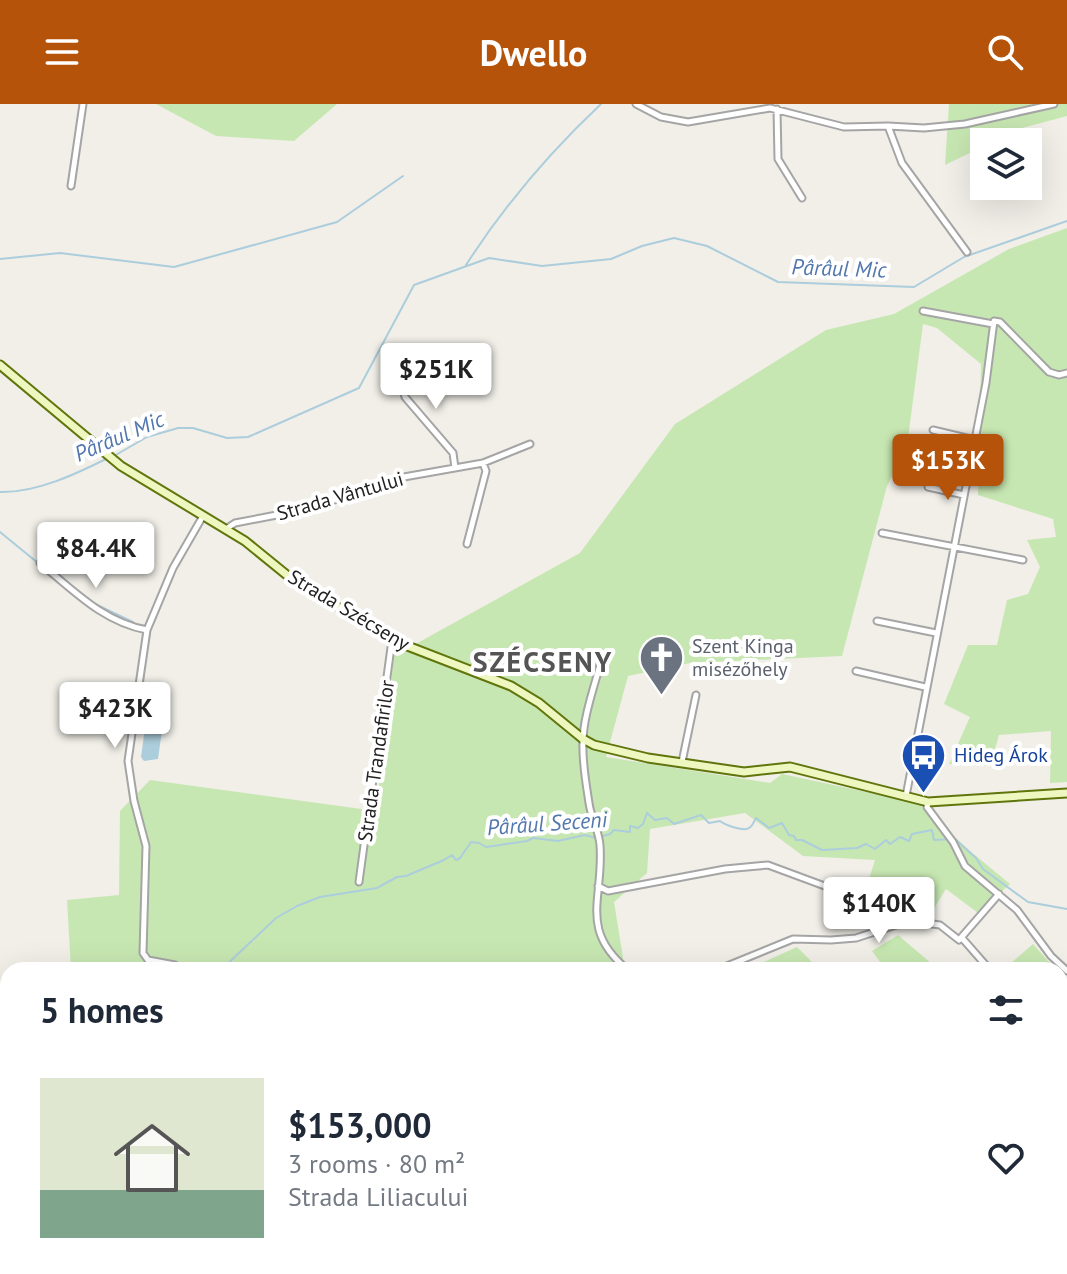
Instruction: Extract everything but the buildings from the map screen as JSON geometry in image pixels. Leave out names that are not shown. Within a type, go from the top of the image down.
[{"type":"street","points":[[71,186],[83,104]]},
{"type":"street","points":[[636,104],[661,117],[688,122],[764,108],[844,127],[941,127],[1054,104]]},
{"type":"street","points":[[777,109],[778,159],[802,198]]},
{"type":"street","points":[[888,126],[902,163],[967,252]]},
{"type":"street","points":[[923,311],[993,324]]},
{"type":"street","points":[[906,796],[975,440],[994,321],[998,321],[1049,372],[1059,375],[1067,373]]},
{"type":"street","points":[[392,351],[405,397],[453,453],[455,468]]},
{"type":"street","name":"Strada Szécseny","points":[[0,365],[110,457],[226,529],[293,580],[392,640],[511,686],[539,703],[583,739],[600,747],[748,772],[790,767],[928,802],[1067,793]]},
{"type":"street","points":[[933,430],[975,440]]},
{"type":"street","name":"Strada Vântului","points":[[226,529],[235,523],[356,494],[387,480],[483,463],[530,444]]},
{"type":"street","points":[[467,544],[486,471],[483,463]]},
{"type":"street","points":[[928,487],[964,495]]},
{"type":"street","points":[[160,962],[146,959],[143,953],[146,846],[134,801],[128,761],[147,630],[173,568],[203,515]]},
{"type":"street","points":[[882,533],[1023,560]]},
{"type":"street","points":[[40,563],[100,612],[127,626],[147,630]]},
{"type":"street","points":[[877,621],[936,633]]},
{"type":"street","name":"Strada Trandafirilor","points":[[359,882],[392,640]]},
{"type":"street","points":[[602,657],[583,739],[589,805],[599,836],[598,924],[602,942],[619,962]]},
{"type":"street","points":[[856,671],[925,687]]},
{"type":"street","points":[[682,762],[696,695]]},
{"type":"street","points":[[928,802],[927,807],[951,839],[965,866],[1017,910],[1057,962]]},
{"type":"street","points":[[598,886],[608,891],[725,869],[768,865],[857,898]]},
{"type":"street","points":[[734,962],[767,952],[788,940],[856,938],[896,925],[917,922],[940,925],[959,940],[999,894]]},
{"type":"street","points":[[962,938],[983,962]]},
{"type":"green space","points":[[156,104],[337,104],[294,141],[216,136]]},
{"type":"green space","points":[[949,104],[1067,104],[1067,116],[1022,128],[970,128],[970,153],[945,165]]},
{"type":"green space","points":[[1067,228],[1067,782],[1050,783],[1051,731],[999,735],[990,766],[949,764],[970,717],[944,704],[968,645],[997,645],[1007,600],[1028,594],[1040,567],[1027,540],[1056,537],[1053,519],[978,495],[981,364],[937,328],[923,324],[907,446],[887,486],[842,656],[690,663],[628,676],[606,757],[770,783],[782,774],[918,803],[1010,884],[978,913],[946,889],[928,918],[861,905],[875,860],[803,856],[745,813],[650,829],[647,873],[614,902],[624,962],[71,962],[67,900],[119,895],[120,811],[150,780],[376,811],[394,656],[580,553],[675,424],[826,330],[894,314],[1009,249]]},
{"type":"green space","points":[[898,935],[930,962],[880,962],[872,951]]},
{"type":"green space","points":[[1033,944],[1049,962],[1012,962]]},
{"type":"green space","points":[[797,947],[812,962],[764,962]]},
{"type":"water","points":[[151,685],[168,688],[158,759],[144,761],[141,757]]},
{"type":"waterway","name":"Pârâul Mic","points":[[466,265],[529,180],[601,104]]},
{"type":"waterway","points":[[0,259],[60,253],[174,267],[337,222],[403,176]]},
{"type":"waterway","name":"Pârâul Mic","points":[[114,456],[147,437],[178,428],[193,428],[227,438],[248,437],[359,388],[414,285],[489,258],[542,266],[611,259],[642,246],[674,238],[707,246],[778,282],[914,287],[964,257],[1067,221]]},
{"type":"waterway","name":"Pârâul Mic","points":[[0,492],[42,486],[108,458]]},
{"type":"waterway","points":[[0,532],[38,563]]},
{"type":"waterway","points":[[69,584],[95,604],[133,622]]},
{"type":"waterway","name":"Pârâul Seceni","points":[[229,962],[276,918],[297,906],[320,897],[377,888],[452,855],[456,860],[471,842],[486,847],[533,838],[558,841],[585,835],[596,838],[614,830],[630,832],[630,826],[638,828],[643,824],[647,813],[655,820],[667,818],[674,824],[701,815],[709,823],[720,821],[743,829],[750,827],[756,818],[769,828],[782,823],[796,840],[822,850],[857,848],[866,844],[875,849],[886,840],[890,844],[900,837],[909,841],[912,834],[932,830],[934,840],[955,839],[983,869],[1028,902],[1067,909]]},
{"type":"place","name":"Szent Kinga misézőhely","points":[[661,697]]},
{"type":"place","name":"Hideg Árok","points":[[923,794]]},
{"type":"district","name":"SZÉCSENY","points":[[543,661]]}]
